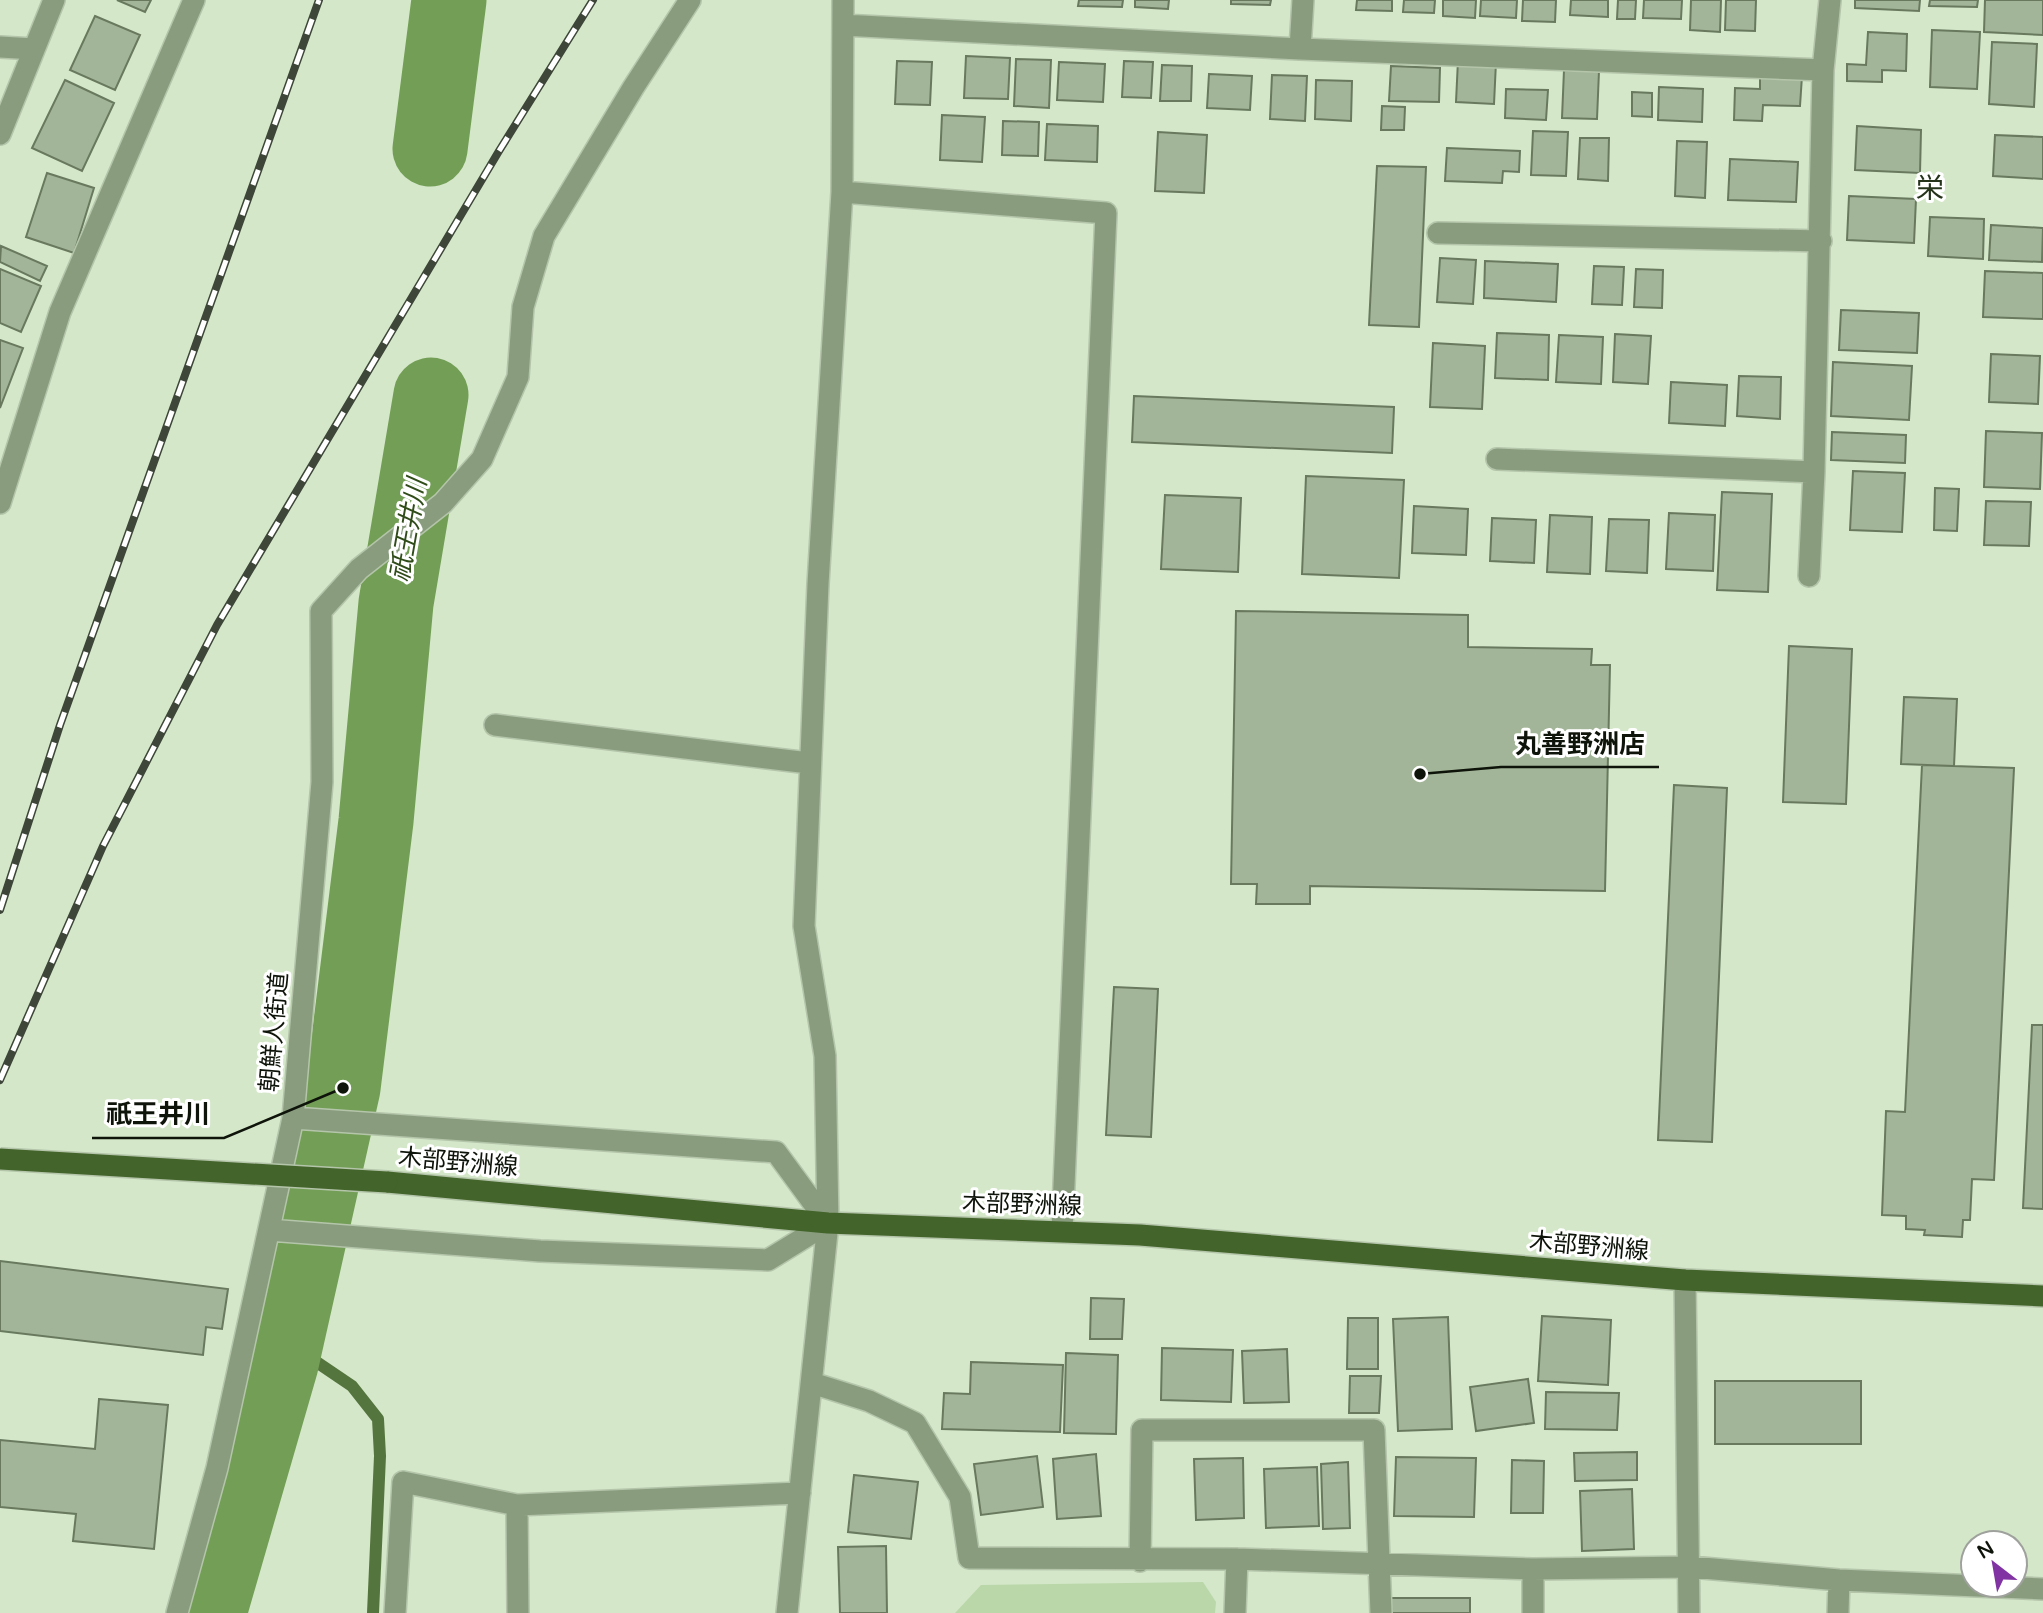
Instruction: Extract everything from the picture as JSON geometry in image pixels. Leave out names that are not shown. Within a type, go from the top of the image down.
[{"type":"main road","name":"木部野洲線","points":[[0,1159],[387,1182],[828,1223],[1062,1231],[1685,1280],[2043,1296]]},
{"type":"street","points":[[0,134],[54,0]]},
{"type":"street","points":[[0,503],[60,312],[194,0]]},
{"type":"street","name":"朝鮮人街道","points":[[177,1613],[279,1231],[303,1119],[322,782],[321,611],[359,569],[443,503],[482,459],[518,377],[523,307],[544,236],[690,0]]},
{"type":"street","points":[[786,1613],[828,1223],[825,1056],[804,926],[809,763],[842,192],[843,0]]},
{"type":"street","points":[[1300,49],[1303,0]]},
{"type":"street","points":[[1809,576],[1821,241],[1823,69],[1830,0]]},
{"type":"street","points":[[843,25],[1300,49],[1823,69]]},
{"type":"street","points":[[0,47],[34,49]]},
{"type":"street","points":[[842,192],[1106,214],[1062,1231]]},
{"type":"street","points":[[1438,233],[1821,241]]},
{"type":"street","points":[[1497,459],[1814,472]]},
{"type":"street","points":[[495,725],[809,763]]},
{"type":"street","points":[[303,1119],[776,1152],[828,1223]]},
{"type":"street","points":[[279,1231],[323,1236],[461,1242],[540,1251],[768,1260],[828,1223]]},
{"type":"street","points":[[1685,1280],[1691,1567],[1689,1613]]},
{"type":"street","points":[[812,1383],[869,1401],[915,1423],[960,1497],[969,1558],[1140,1561],[1237,1559],[1533,1569],[1691,1567],[1839,1580],[2043,1590]]},
{"type":"street","points":[[1140,1561],[1142,1430],[1374,1430],[1381,1613]]},
{"type":"street","points":[[395,1613],[403,1482],[517,1505],[800,1493]]},
{"type":"street","points":[[517,1505],[518,1613]]},
{"type":"street","points":[[1236,1613],[1237,1559]]},
{"type":"street","points":[[1533,1569],[1533,1613]]},
{"type":"street","points":[[1838,1613],[1839,1580]]},
{"type":"green space","points":[[1203,1582],[1216,1602],[1215,1613],[955,1613],[981,1585]]},
{"type":"building","points":[[117,0],[151,0],[145,12]]},
{"type":"building","points":[[1079,0],[1123,0],[1122,7],[1078,6]]},
{"type":"building","points":[[1135,0],[1169,0],[1168,9],[1135,7]]},
{"type":"building","points":[[1231,0],[1271,0],[1270,5],[1231,4]]},
{"type":"building","points":[[1357,0],[1392,0],[1392,11],[1356,10]]},
{"type":"building","points":[[1404,0],[1435,0],[1434,13],[1403,12]]},
{"type":"building","points":[[1443,0],[1476,0],[1475,18],[1443,16]]},
{"type":"building","points":[[1481,0],[1517,0],[1516,18],[1480,16]]},
{"type":"building","points":[[1523,0],[1556,0],[1555,22],[1522,21]]},
{"type":"building","points":[[1571,0],[1608,0],[1608,17],[1570,15]]},
{"type":"building","points":[[1618,0],[1636,0],[1635,19],[1617,19]]},
{"type":"building","points":[[1644,0],[1682,0],[1681,19],[1643,18]]},
{"type":"building","points":[[1691,0],[1721,0],[1720,32],[1690,30]]},
{"type":"building","points":[[1726,0],[1756,0],[1755,31],[1725,30]]},
{"type":"building","points":[[1855,0],[1920,0],[1919,11],[1855,8]]},
{"type":"building","points":[[1930,0],[1978,0],[1977,7],[1929,6]]},
{"type":"building","points":[[1985,0],[2043,0],[2043,35],[1984,32]]},
{"type":"building","points":[[95,16],[140,35],[115,90],[70,70]]},
{"type":"building","points":[[1932,30],[1980,32],[1977,89],[1930,87]]},
{"type":"building","points":[[1868,32],[1907,34],[1906,71],[1882,70],[1882,82],[1847,81],[1847,64],[1866,65]]},
{"type":"building","points":[[1992,42],[2037,44],[2034,107],[1989,104]]},
{"type":"building","points":[[966,56],[1010,58],[1008,99],[964,98]]},
{"type":"building","points":[[1016,59],[1051,60],[1049,108],[1014,106]]},
{"type":"building","points":[[1458,60],[1496,62],[1494,104],[1456,102]]},
{"type":"building","points":[[897,61],[932,62],[930,105],[895,104]]},
{"type":"building","points":[[1124,61],[1153,62],[1151,98],[1122,97]]},
{"type":"building","points":[[1059,62],[1105,64],[1103,102],[1057,100]]},
{"type":"building","points":[[1162,65],[1192,66],[1191,101],[1160,101]]},
{"type":"building","points":[[1391,66],[1440,68],[1439,102],[1389,101]]},
{"type":"building","points":[[1564,70],[1599,71],[1597,119],[1562,118]]},
{"type":"building","points":[[1209,74],[1252,76],[1250,110],[1207,108]]},
{"type":"building","points":[[1760,74],[1802,76],[1800,106],[1763,105],[1762,121],[1734,120],[1735,88],[1760,89]]},
{"type":"building","points":[[1272,75],[1307,76],[1305,121],[1270,119]]},
{"type":"building","points":[[65,80],[114,103],[82,171],[32,148]]},
{"type":"building","points":[[1316,80],[1352,81],[1351,121],[1315,119]]},
{"type":"building","points":[[1659,87],[1703,89],[1702,122],[1658,120]]},
{"type":"building","points":[[1506,89],[1548,90],[1546,120],[1505,118]]},
{"type":"building","points":[[1632,92],[1652,93],[1652,117],[1632,116]]},
{"type":"building","points":[[1382,106],[1405,107],[1404,130],[1381,130]]},
{"type":"building","points":[[942,115],[985,117],[982,162],[940,160]]},
{"type":"building","points":[[1003,121],[1039,122],[1038,156],[1002,155]]},
{"type":"building","points":[[1047,124],[1098,126],[1097,162],[1045,160]]},
{"type":"building","points":[[1857,126],[1921,130],[1920,173],[1855,170]]},
{"type":"building","points":[[1533,131],[1568,132],[1566,176],[1531,175]]},
{"type":"building","points":[[1158,132],[1207,135],[1204,193],[1155,191]]},
{"type":"building","points":[[1995,135],[2043,137],[2043,179],[1993,176]]},
{"type":"building","points":[[1580,138],[1609,138],[1608,181],[1578,179]]},
{"type":"building","points":[[1677,141],[1707,142],[1705,198],[1675,196]]},
{"type":"building","points":[[1447,148],[1520,151],[1519,172],[1503,171],[1502,183],[1445,181]]},
{"type":"building","points":[[1730,159],[1798,162],[1796,202],[1728,200]]},
{"type":"building","points":[[1377,166],[1426,167],[1419,327],[1369,325]]},
{"type":"building","points":[[47,173],[94,188],[74,253],[26,237]]},
{"type":"building","points":[[1849,196],[1916,199],[1914,243],[1847,240]]},
{"type":"building","points":[[1930,217],[1984,219],[1983,259],[1928,256]]},
{"type":"building","points":[[1991,225],[2043,228],[2042,262],[1989,260]]},
{"type":"building","points":[[1,246],[47,266],[40,281],[0,262]]},
{"type":"building","points":[[1440,258],[1476,260],[1473,304],[1437,302]]},
{"type":"building","points":[[1485,261],[1558,264],[1556,302],[1484,298]]},
{"type":"building","points":[[1594,266],[1624,267],[1622,305],[1592,304]]},
{"type":"building","points":[[0,269],[41,286],[21,332],[0,323]]},
{"type":"building","points":[[1636,269],[1663,270],[1662,308],[1634,307]]},
{"type":"building","points":[[1985,271],[2043,273],[2043,319],[1983,317]]},
{"type":"building","points":[[1841,310],[1919,313],[1917,353],[1839,350]]},
{"type":"building","points":[[1497,333],[1549,335],[1548,380],[1495,378]]},
{"type":"building","points":[[1615,334],[1651,336],[1648,384],[1613,382]]},
{"type":"building","points":[[1559,335],[1603,337],[1601,384],[1556,382]]},
{"type":"building","points":[[0,340],[23,348],[0,408]]},
{"type":"building","points":[[1433,343],[1485,346],[1482,409],[1430,407]]},
{"type":"building","points":[[1991,354],[2040,356],[2038,404],[1989,402]]},
{"type":"building","points":[[1833,362],[1912,366],[1909,420],[1831,416]]},
{"type":"building","points":[[1739,376],[1781,377],[1780,419],[1737,416]]},
{"type":"building","points":[[1671,382],[1727,385],[1725,426],[1669,423]]},
{"type":"building","points":[[1134,396],[1394,407],[1392,453],[1132,442]]},
{"type":"building","points":[[1986,431],[2042,433],[2040,489],[1984,487]]},
{"type":"building","points":[[1832,432],[1906,435],[1905,463],[1831,460]]},
{"type":"building","points":[[1853,471],[1905,473],[1902,532],[1850,530]]},
{"type":"building","points":[[1306,476],[1404,480],[1399,578],[1302,574]]},
{"type":"building","points":[[1935,488],[1959,489],[1957,531],[1934,530]]},
{"type":"building","points":[[1722,492],[1772,494],[1768,592],[1717,590]]},
{"type":"building","points":[[1165,495],[1241,498],[1238,572],[1161,569]]},
{"type":"building","points":[[1986,501],[2031,502],[2029,546],[1984,545]]},
{"type":"building","points":[[1414,506],[1468,509],[1466,555],[1412,553]]},
{"type":"building","points":[[1669,513],[1715,515],[1713,571],[1666,569]]},
{"type":"building","points":[[1550,515],[1592,517],[1590,574],[1547,572]]},
{"type":"building","points":[[1492,518],[1536,520],[1534,563],[1490,561]]},
{"type":"building","points":[[1609,519],[1649,520],[1647,573],[1606,571]]},
{"type":"building","points":[[1236,611],[1468,615],[1468,647],[1592,649],[1591,665],[1610,665],[1605,891],[1310,886],[1310,904],[1256,904],[1257,884],[1231,884]]},
{"type":"building","points":[[1789,646],[1852,649],[1846,804],[1783,802]]},
{"type":"building","points":[[1904,697],[1957,699],[1954,766],[1901,764]]},
{"type":"building","points":[[1922,765],[2014,768],[1994,1180],[1972,1179],[1970,1220],[1963,1220],[1962,1237],[1924,1235],[1925,1230],[1906,1229],[1906,1216],[1882,1215],[1886,1111],[1905,1112]]},
{"type":"building","points":[[1674,785],[1727,788],[1712,1142],[1658,1140]]},
{"type":"building","points":[[1114,987],[1158,989],[1151,1137],[1106,1135]]},
{"type":"building","points":[[2032,1025],[2043,1025],[2043,1209],[2023,1208]]},
{"type":"building","points":[[0,1261],[228,1289],[222,1329],[206,1327],[203,1355],[0,1331]]},
{"type":"building","points":[[1091,1298],[1124,1299],[1122,1339],[1090,1339]]},
{"type":"building","points":[[1542,1316],[1611,1320],[1608,1385],[1538,1381]]},
{"type":"building","points":[[1448,1317],[1452,1429],[1398,1431],[1393,1319]]},
{"type":"building","points":[[1348,1318],[1378,1318],[1378,1369],[1347,1369]]},
{"type":"building","points":[[1162,1348],[1233,1350],[1231,1402],[1161,1400]]},
{"type":"building","points":[[1287,1349],[1289,1402],[1244,1403],[1242,1351]]},
{"type":"building","points":[[1066,1353],[1118,1355],[1116,1434],[1064,1433]]},
{"type":"building","points":[[971,1362],[1063,1365],[1060,1432],[942,1429],[944,1393],[970,1394]]},
{"type":"building","points":[[1350,1376],[1381,1376],[1379,1413],[1349,1413]]},
{"type":"building","points":[[1528,1379],[1534,1423],[1476,1431],[1470,1387]]},
{"type":"building","points":[[1715,1381],[1861,1381],[1861,1444],[1715,1444]]},
{"type":"building","points":[[1546,1392],[1619,1393],[1617,1430],[1545,1429]]},
{"type":"building","points":[[99,1399],[168,1405],[154,1549],[73,1541],[76,1514],[0,1507],[0,1440],[95,1449]]},
{"type":"building","points":[[1637,1452],[1637,1480],[1575,1481],[1574,1453]]},
{"type":"building","points":[[1096,1454],[1101,1516],[1057,1519],[1053,1459]]},
{"type":"building","points":[[1037,1456],[1043,1507],[981,1515],[974,1464]]},
{"type":"building","points":[[1396,1457],[1476,1458],[1474,1517],[1394,1516]]},
{"type":"building","points":[[1243,1458],[1244,1518],[1196,1520],[1194,1459]]},
{"type":"building","points":[[1512,1460],[1544,1461],[1543,1513],[1511,1513]]},
{"type":"building","points":[[1348,1462],[1350,1528],[1323,1529],[1321,1464]]},
{"type":"building","points":[[1317,1467],[1319,1526],[1266,1528],[1264,1469]]},
{"type":"building","points":[[854,1475],[918,1482],[911,1539],[848,1532]]},
{"type":"building","points":[[1632,1489],[1634,1549],[1582,1551],[1580,1491]]},
{"type":"building","points":[[886,1546],[887,1613],[840,1613],[838,1547]]},
{"type":"building","points":[[1391,1598],[1470,1598],[1470,1613],[1391,1613]]},
{"type":"waterway","name":"祇王井川","points":[[430,149],[449,0]]},
{"type":"waterway","name":"祇王井川","points":[[209,1613],[281,1364],[343,1088],[376,821],[396,603],[431,395]]},
{"type":"waterway","points":[[287,1336],[318,1363],[352,1386],[378,1419],[380,1456],[373,1613]]},
{"type":"railway","points":[[0,910],[60,725],[319,0]]},
{"type":"railway","points":[[0,1080],[103,846],[217,625],[499,151],[593,0]]},
{"type":"place","name":"丸善野洲店","points":[[1420,774]]},
{"type":"place","name":"祇王井川","points":[[343,1088]]},
{"type":"district","name":"栄","points":[[1930,188]]}]
